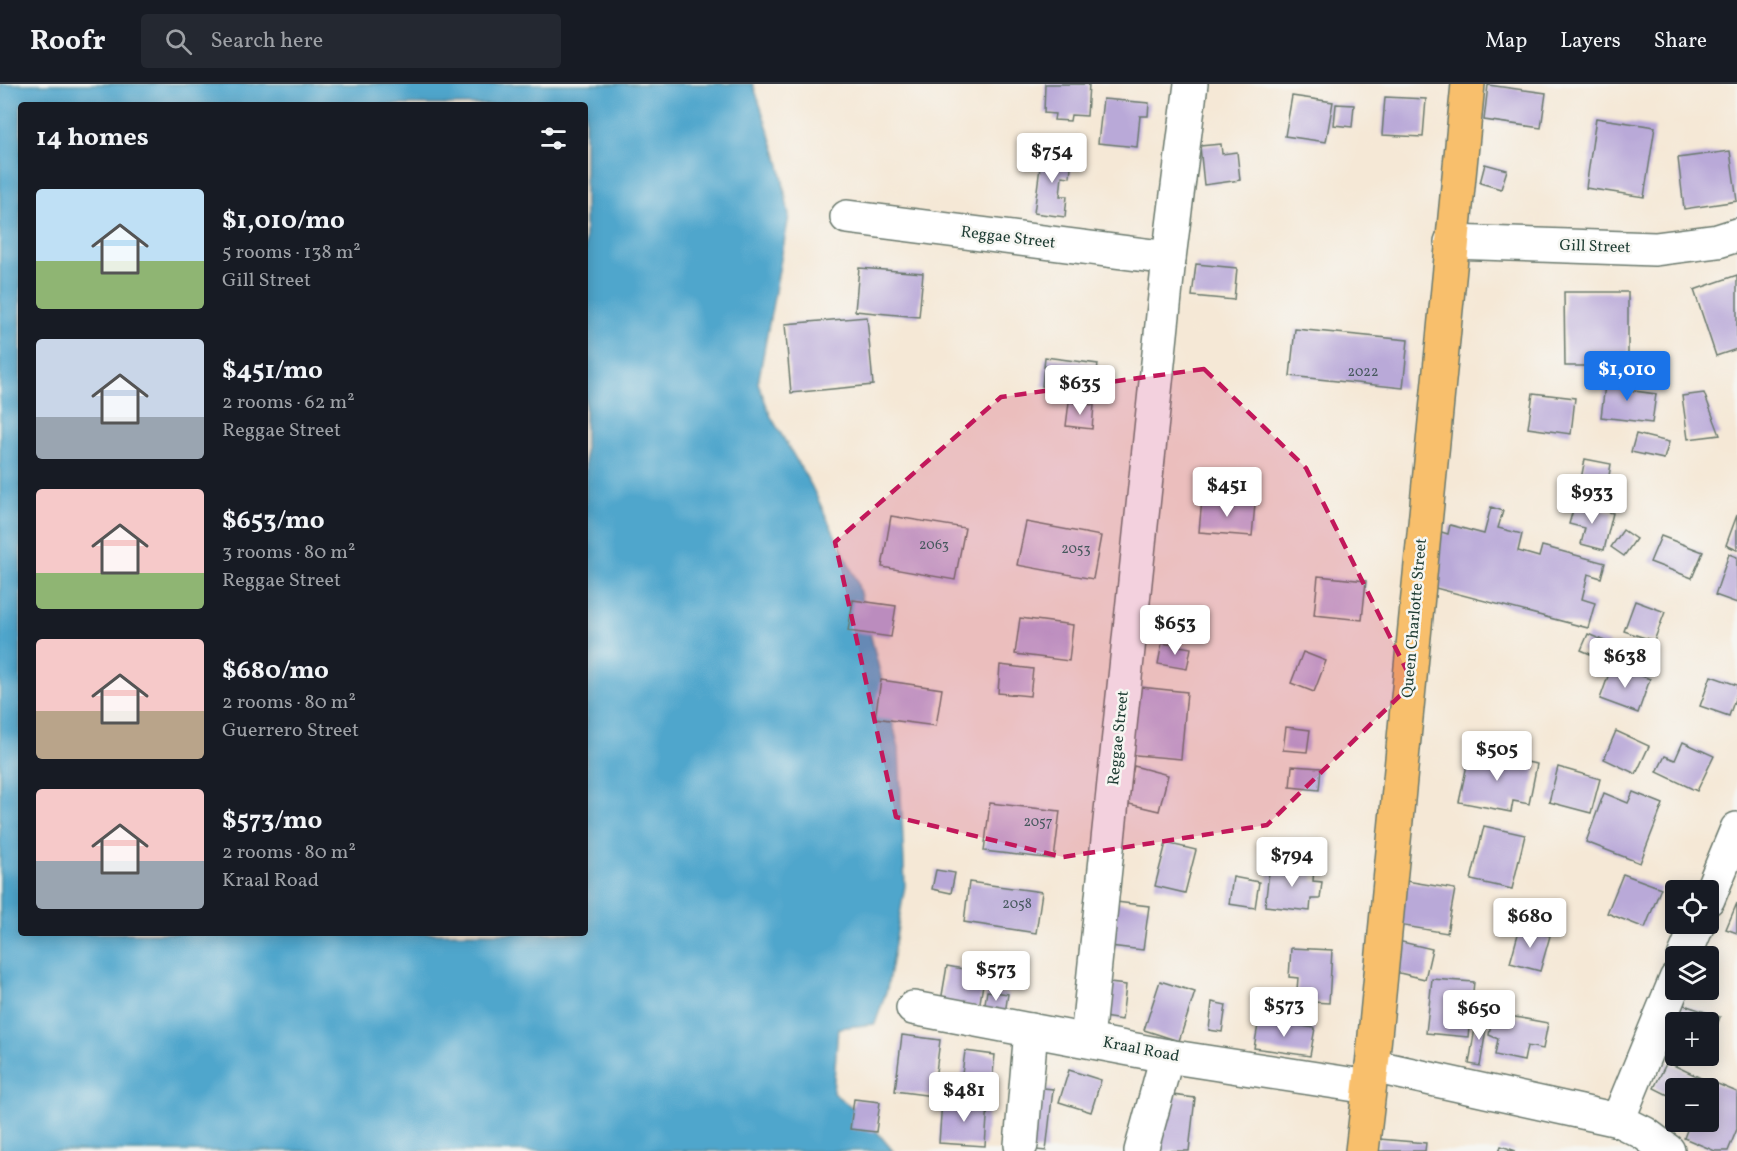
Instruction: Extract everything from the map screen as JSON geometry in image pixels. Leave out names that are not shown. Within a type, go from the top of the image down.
[{"type":"main road","name":"Queen Charlotte Street","points":[[1362,1151],[1468,84]]},
{"type":"street","name":"Reggae Street","points":[[1087,1040],[1169,258],[1191,84]]},
{"type":"street","name":"Reggae Street","points":[[847,218],[1169,258]]},
{"type":"street","name":"Gill Street","points":[[1451,242],[1655,249],[1718,241],[1737,235]]},
{"type":"street","points":[[1716,880],[1737,829]]},
{"type":"street","points":[[1618,1120],[1667,1000]]},
{"type":"street","name":"Kraal Road","points":[[913,1008],[1167,1056],[1370,1076],[1618,1120],[1644,1133],[1668,1151]]},
{"type":"street","points":[[1021,1145],[1031,1030]]},
{"type":"street","points":[[1141,1151],[1167,1056]]},
{"type":"highlighted area","points":[[1204,369],[1306,468],[1413,683],[1267,825],[1063,857],[896,817],[835,542],[1001,397]]},
{"type":"water","points":[[0,84],[753,84],[780,165],[789,216],[758,383],[771,417],[811,485],[857,581],[899,748],[905,886],[887,989],[875,1024],[838,1028],[833,1093],[864,1116],[893,1151],[0,1151]]},
{"type":"building","points":[[1045,84],[1089,84],[1087,116],[1071,115],[1070,121],[1054,120],[1055,114],[1044,113]]},
{"type":"building","points":[[1488,85],[1546,93],[1541,128],[1484,120]]},
{"type":"building","points":[[1292,96],[1333,102],[1326,142],[1285,136]]},
{"type":"building","points":[[1385,97],[1426,99],[1423,137],[1382,135]]},
{"type":"building","points":[[1103,99],[1149,103],[1148,116],[1140,116],[1137,147],[1098,143]]},
{"type":"building","points":[[1336,104],[1354,105],[1352,127],[1334,125]]},
{"type":"building","points":[[1596,118],[1655,127],[1644,197],[1586,188]]},
{"type":"building","points":[[1221,144],[1222,154],[1237,152],[1240,180],[1204,185],[1200,146]]},
{"type":"building","points":[[1730,151],[1737,201],[1684,209],[1678,158]]},
{"type":"building","points":[[1042,152],[1072,156],[1070,177],[1062,176],[1060,196],[1067,196],[1065,217],[1034,213]]},
{"type":"building","points":[[1485,164],[1507,170],[1501,189],[1480,183]]},
{"type":"building","points":[[1196,264],[1237,268],[1234,300],[1192,296]]},
{"type":"building","points":[[859,268],[923,273],[919,317],[855,311]]},
{"type":"building","points":[[1737,275],[1737,349],[1716,356],[1694,290]]},
{"type":"building","points":[[1564,292],[1628,292],[1628,366],[1565,366]]},
{"type":"building","points":[[867,317],[873,385],[791,393],[785,324]]},
{"type":"building","points":[[1295,329],[1408,340],[1403,388],[1290,376]]},
{"type":"building","points":[[1045,357],[1098,364],[1094,393],[1042,386]]},
{"type":"building","points":[[1606,377],[1628,380],[1627,390],[1656,394],[1652,423],[1601,417]]},
{"type":"building","points":[[1533,393],[1575,398],[1571,434],[1528,428]]},
{"type":"building","points":[[1704,393],[1720,435],[1688,439],[1682,396]]},
{"type":"building","points":[[1069,402],[1094,405],[1092,429],[1066,426]]},
{"type":"building","points":[[1636,434],[1669,442],[1664,459],[1631,452]]},
{"type":"building","points":[[1585,459],[1611,464],[1605,499],[1578,494]]},
{"type":"building","points":[[1202,499],[1255,504],[1252,536],[1199,532]]},
{"type":"building","points":[[1575,503],[1613,513],[1604,550],[1581,544],[1585,528],[1569,524]]},
{"type":"building","points":[[1491,507],[1503,511],[1498,528],[1522,534],[1518,551],[1539,557],[1542,546],[1605,563],[1601,578],[1588,574],[1582,599],[1595,603],[1588,628],[1424,585],[1438,531],[1448,534],[1450,525],[1484,534]]},
{"type":"building","points":[[1737,515],[1737,550],[1726,545]]},
{"type":"building","points":[[891,516],[965,528],[955,580],[882,567]]},
{"type":"building","points":[[1026,522],[1101,536],[1093,579],[1017,565]]},
{"type":"building","points":[[1623,530],[1636,539],[1624,556],[1611,547]]},
{"type":"building","points":[[1661,536],[1703,552],[1692,578],[1650,562]]},
{"type":"building","points":[[1729,554],[1737,557],[1737,603],[1715,595]]},
{"type":"building","points":[[1318,576],[1366,581],[1362,620],[1314,615]]},
{"type":"building","points":[[853,600],[896,606],[891,637],[848,631]]},
{"type":"building","points":[[1635,601],[1665,612],[1654,641],[1624,631]]},
{"type":"building","points":[[1020,618],[1073,625],[1069,661],[1015,654]]},
{"type":"building","points":[[1588,634],[1609,643],[1602,659],[1581,650]]},
{"type":"building","points":[[1162,643],[1191,648],[1187,669],[1158,664]]},
{"type":"building","points":[[1303,652],[1326,661],[1314,692],[1291,683]]},
{"type":"building","points":[[1000,665],[1033,669],[1030,696],[998,693]]},
{"type":"building","points":[[1612,665],[1650,679],[1638,713],[1600,699]]},
{"type":"building","points":[[1711,676],[1737,685],[1737,693],[1729,716],[1700,706]]},
{"type":"building","points":[[881,680],[942,689],[936,726],[875,718]]},
{"type":"building","points":[[1131,686],[1187,692],[1181,759],[1125,754]]},
{"type":"building","points":[[1286,727],[1310,730],[1307,752],[1283,750]]},
{"type":"building","points":[[1616,731],[1649,746],[1636,774],[1604,759]]},
{"type":"building","points":[[1683,742],[1714,756],[1697,791],[1657,772],[1665,756],[1675,760]]},
{"type":"building","points":[[1470,751],[1537,764],[1529,804],[1513,801],[1511,812],[1459,802]]},
{"type":"building","points":[[1134,766],[1168,775],[1159,811],[1125,803]]},
{"type":"building","points":[[1292,766],[1321,768],[1319,790],[1290,787]]},
{"type":"building","points":[[1558,767],[1600,779],[1591,813],[1549,802]]},
{"type":"building","points":[[1633,792],[1663,804],[1640,863],[1586,842],[1604,793],[1628,803]]},
{"type":"building","points":[[990,803],[1060,811],[1054,859],[984,851]]},
{"type":"building","points":[[1484,826],[1525,835],[1512,889],[1471,880]]},
{"type":"building","points":[[1166,843],[1196,850],[1185,893],[1155,886]]},
{"type":"building","points":[[1270,864],[1314,869],[1313,881],[1322,882],[1320,899],[1311,899],[1310,911],[1265,906]]},
{"type":"building","points":[[936,870],[955,873],[951,893],[932,889]]},
{"type":"building","points":[[1623,874],[1661,888],[1645,928],[1607,913]]},
{"type":"building","points":[[1233,877],[1259,882],[1255,908],[1229,904]]},
{"type":"building","points":[[1394,879],[1455,889],[1447,933],[1386,923]]},
{"type":"building","points":[[969,882],[1042,892],[1036,933],[964,922]]},
{"type":"building","points":[[1116,902],[1149,906],[1143,950],[1110,946]]},
{"type":"building","points":[[1737,903],[1737,933],[1726,929]]},
{"type":"building","points":[[1520,927],[1550,936],[1540,971],[1510,963]]},
{"type":"building","points":[[1385,938],[1432,949],[1425,979],[1378,968]]},
{"type":"building","points":[[1291,948],[1332,950],[1329,1003],[1296,1001],[1298,978],[1289,977]]},
{"type":"building","points":[[947,966],[985,973],[979,1008],[941,1001]]},
{"type":"building","points":[[1432,979],[1474,982],[1468,1037],[1426,1033]]},
{"type":"building","points":[[1160,981],[1195,992],[1179,1041],[1144,1030]]},
{"type":"building","points":[[1101,982],[1126,985],[1122,1020],[1097,1016]]},
{"type":"building","points":[[987,991],[1008,994],[1005,1013],[984,1009]]},
{"type":"building","points":[[1212,1002],[1226,1005],[1222,1032],[1209,1030]]},
{"type":"building","points":[[1675,1002],[1705,1012],[1672,1012]]},
{"type":"building","points":[[1493,1013],[1548,1023],[1543,1049],[1527,1046],[1524,1061],[1495,1055],[1498,1039],[1489,1035]]},
{"type":"building","points":[[1477,1016],[1488,1017],[1480,1066],[1469,1064]]},
{"type":"building","points":[[1259,1019],[1315,1028],[1310,1056],[1254,1048]]},
{"type":"building","points":[[1665,1032],[1665,1052],[1659,1050]]},
{"type":"building","points":[[902,1035],[940,1040],[933,1096],[895,1091]]},
{"type":"building","points":[[965,1051],[995,1055],[990,1101],[959,1097]]},
{"type":"building","points":[[1665,1066],[1676,1066],[1701,1078],[1665,1078],[1665,1094],[1654,1088]]},
{"type":"building","points":[[1069,1070],[1101,1080],[1091,1112],[1059,1102]]},
{"type":"building","points":[[1014,1085],[1053,1089],[1046,1151],[1007,1147]]},
{"type":"building","points":[[1719,1085],[1737,1092],[1737,1129],[1728,1151],[1715,1151],[1684,1138],[1686,1132],[1719,1132]]},
{"type":"building","points":[[1150,1092],[1195,1098],[1189,1151],[1143,1151]]},
{"type":"building","points":[[854,1099],[880,1102],[876,1132],[850,1129]]},
{"type":"building","points":[[942,1101],[988,1104],[985,1146],[939,1143]]},
{"type":"building","points":[[1379,1139],[1426,1143],[1425,1151],[1378,1151]]},
{"type":"building","points":[[1501,1146],[1516,1151],[1499,1151]]}]
